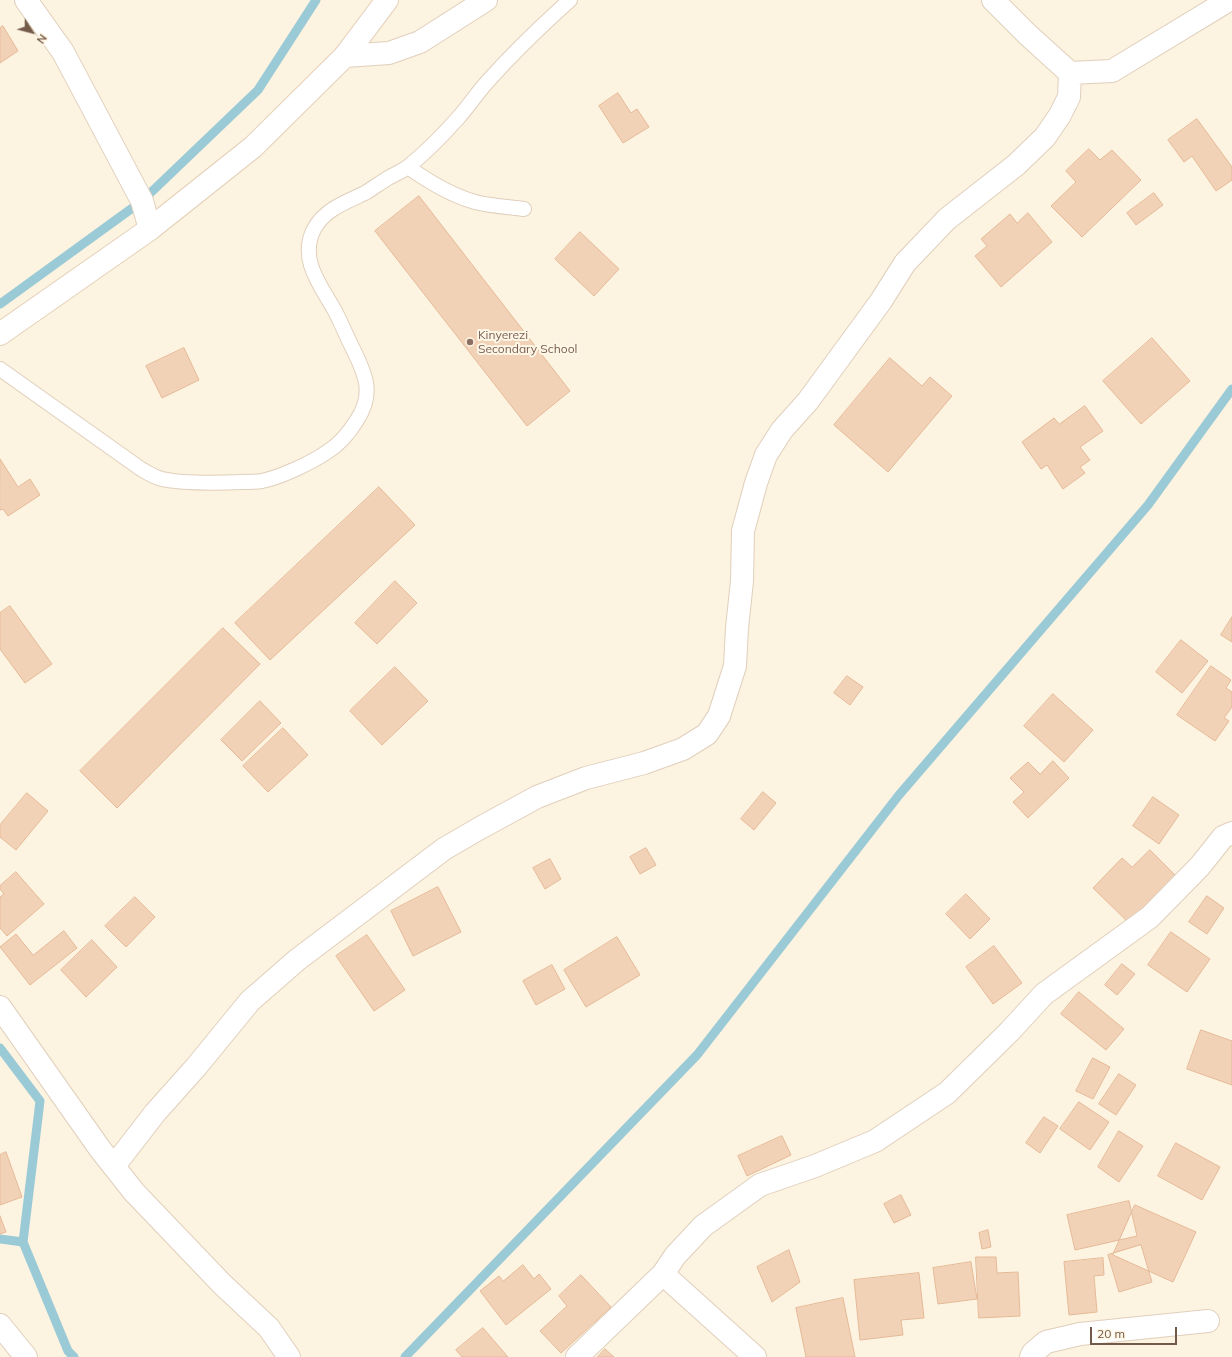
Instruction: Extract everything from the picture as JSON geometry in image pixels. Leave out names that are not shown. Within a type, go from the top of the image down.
[{"type":"street","points":[[26,0],[63,52],[142,201],[150,229]]},
{"type":"street","points":[[0,334],[150,229],[253,147],[345,56],[386,0]]},
{"type":"street","points":[[345,56],[389,53],[420,42],[486,0]]},
{"type":"street","points":[[993,0],[1027,34],[1070,73],[1112,71],[1230,0]]},
{"type":"street","points":[[114,1166],[155,1112],[196,1066],[250,1001],[297,960],[444,849],[536,798],[586,778],[644,763],[683,749],[707,734],[719,716],[736,666],[737,628],[742,581],[743,531],[756,483],[766,455],[782,430],[808,401],[881,301],[905,263],[947,219],[1016,165],[1045,137],[1060,116],[1068,97],[1070,73]]},
{"type":"street","points":[[577,1357],[662,1274],[675,1256],[704,1226],[760,1185],[815,1166],[875,1141],[947,1093],[1010,1031],[1044,994],[1150,917],[1200,866],[1223,837],[1232,833]]},
{"type":"street","points":[[0,1007],[100,1149],[134,1192],[216,1278],[270,1328],[289,1357]]},
{"type":"street","points":[[662,1274],[755,1357]]},
{"type":"street","points":[[1031,1357],[1033,1353],[1046,1342],[1080,1334],[1208,1321]]},
{"type":"street","points":[[0,1325],[26,1357]]},
{"type":"lane","points":[[0,369],[141,469],[151,475],[163,479],[191,482],[227,483],[261,481],[286,472],[323,455],[339,443],[351,430],[362,413],[367,394],[367,385],[364,372],[335,312],[322,291],[313,272],[309,260],[308,250],[313,231],[319,221],[339,204],[366,192],[408,167],[458,118],[487,82],[529,38],[570,0]]},
{"type":"lane","points":[[408,167],[441,189],[459,197],[477,203],[524,209]]},
{"type":"building","points":[[3,26],[18,51],[0,63],[0,28]]},
{"type":"building","points":[[618,93],[631,113],[637,109],[649,127],[623,143],[599,106]]},
{"type":"building","points":[[1197,119],[1232,167],[1232,180],[1216,191],[1192,156],[1184,162],[1168,140]]},
{"type":"building","points":[[1089,149],[1100,160],[1112,150],[1141,180],[1082,237],[1051,206],[1076,182],[1066,171]]},
{"type":"building","points":[[1154,193],[1163,205],[1136,225],[1127,213]]},
{"type":"building","points":[[419,196],[570,391],[527,426],[375,231]]},
{"type":"building","points":[[1028,213],[1052,242],[1001,287],[975,256],[987,246],[981,239],[1010,214],[1017,223]]},
{"type":"building","points":[[580,232],[619,269],[594,296],[555,259]]},
{"type":"building","points":[[1152,338],[1190,381],[1141,424],[1103,381]]},
{"type":"building","points":[[184,348],[199,380],[162,398],[146,366]]},
{"type":"building","points":[[890,358],[922,386],[930,377],[952,396],[888,472],[834,425]]},
{"type":"building","points":[[1085,406],[1103,431],[1080,447],[1090,460],[1080,467],[1085,473],[1063,489],[1047,465],[1041,469],[1022,442],[1054,418],[1059,424]]},
{"type":"building","points":[[0,459],[18,487],[30,479],[40,495],[8,516],[3,509],[0,510]]},
{"type":"building","points":[[379,487],[415,525],[270,660],[235,623]]},
{"type":"building","points":[[395,581],[417,603],[377,644],[355,623]]},
{"type":"building","points":[[10,606],[52,664],[25,683],[0,649],[0,613]]},
{"type":"building","points":[[1232,617],[1232,642],[1221,635]]},
{"type":"building","points":[[223,628],[260,664],[117,808],[80,771]]},
{"type":"building","points":[[1181,640],[1208,661],[1182,693],[1156,672]]},
{"type":"building","points":[[1211,666],[1231,680],[1226,688],[1232,692],[1232,707],[1224,718],[1229,721],[1215,741],[1177,715]]},
{"type":"building","points":[[395,667],[428,701],[382,745],[350,711]]},
{"type":"building","points":[[847,676],[863,687],[850,705],[834,693]]},
{"type":"building","points":[[1053,694],[1093,730],[1064,762],[1024,726]]},
{"type":"building","points":[[260,701],[281,723],[242,761],[221,740]]},
{"type":"building","points":[[283,728],[308,755],[268,792],[243,766]]},
{"type":"building","points":[[1053,761],[1069,778],[1028,818],[1013,802],[1024,792],[1010,778],[1028,762],[1040,774]]},
{"type":"building","points":[[763,792],[776,803],[754,830],[741,819]]},
{"type":"building","points":[[27,793],[48,811],[16,850],[0,837],[0,825]]},
{"type":"building","points":[[1153,797],[1179,815],[1159,844],[1133,826]]},
{"type":"building","points":[[646,848],[656,865],[640,874],[630,857]]},
{"type":"building","points":[[1150,850],[1176,876],[1129,923],[1093,888],[1122,858],[1132,867]]},
{"type":"building","points":[[550,859],[561,879],[545,889],[533,868]]},
{"type":"building","points":[[16,872],[44,904],[7,936],[0,928],[0,897],[4,894],[0,889],[0,886]]},
{"type":"building","points":[[438,887],[461,932],[413,956],[391,911]]},
{"type":"building","points":[[966,894],[990,919],[970,939],[946,914]]},
{"type":"building","points":[[1207,896],[1224,908],[1207,934],[1189,922]]},
{"type":"building","points":[[135,897],[155,917],[126,947],[105,926]]},
{"type":"building","points":[[64,931],[77,948],[30,985],[0,947],[16,934],[33,955]]},
{"type":"building","points":[[1171,932],[1210,959],[1187,992],[1148,965]]},
{"type":"building","points":[[367,935],[405,990],[374,1011],[336,956]]},
{"type":"building","points":[[617,937],[640,975],[586,1007],[564,970]]},
{"type":"building","points":[[92,940],[117,967],[86,997],[61,970]]},
{"type":"building","points":[[994,946],[1022,983],[993,1004],[966,967]]},
{"type":"building","points":[[1122,964],[1135,974],[1117,995],[1105,985]]},
{"type":"building","points":[[552,965],[565,989],[536,1005],[523,981]]},
{"type":"building","points":[[1079,992],[1124,1029],[1106,1050],[1061,1014]]},
{"type":"building","points":[[1201,1030],[1232,1041],[1232,1085],[1187,1069]]},
{"type":"building","points":[[1093,1058],[1110,1067],[1093,1099],[1076,1091]]},
{"type":"building","points":[[1119,1074],[1136,1085],[1116,1115],[1099,1104]]},
{"type":"building","points":[[1079,1102],[1109,1122],[1090,1150],[1060,1129]]},
{"type":"building","points":[[1044,1117],[1058,1126],[1040,1153],[1026,1143]]},
{"type":"building","points":[[1119,1131],[1143,1146],[1119,1182],[1098,1167]]},
{"type":"building","points":[[782,1136],[791,1155],[747,1176],[738,1156]]},
{"type":"building","points":[[1176,1143],[1220,1167],[1202,1200],[1158,1176]]},
{"type":"building","points":[[6,1152],[22,1197],[0,1205],[0,1155]]},
{"type":"building","points":[[901,1195],[911,1215],[894,1223],[884,1204]]},
{"type":"building","points":[[1129,1201],[1137,1236],[1075,1250],[1067,1215]]},
{"type":"building","points":[[1135,1205],[1196,1232],[1173,1282],[1113,1255]]},
{"type":"building","points":[[0,1216],[6,1232],[0,1234]]},
{"type":"building","points":[[988,1230],[991,1247],[982,1249],[979,1233]]},
{"type":"building","points":[[1141,1245],[1152,1282],[1119,1292],[1108,1255]]},
{"type":"building","points":[[789,1250],[800,1282],[772,1302],[757,1267]]},
{"type":"building","points":[[976,1257],[996,1257],[997,1273],[1018,1272],[1020,1316],[979,1318]]},
{"type":"building","points":[[1103,1258],[1104,1275],[1094,1276],[1097,1312],[1069,1315],[1064,1262]]},
{"type":"building","points":[[971,1262],[977,1299],[938,1304],[933,1268]]},
{"type":"building","points":[[523,1265],[534,1279],[539,1274],[551,1289],[506,1325],[480,1291],[499,1276],[503,1281]]},
{"type":"building","points":[[919,1273],[924,1318],[901,1320],[903,1335],[860,1340],[854,1280]]},
{"type":"building","points":[[581,1275],[611,1307],[561,1353],[540,1331],[567,1306],[559,1296]]},
{"type":"building","points":[[843,1298],[855,1357],[806,1357],[796,1308]]},
{"type":"building","points":[[483,1328],[508,1357],[462,1357],[456,1350]]},
{"type":"building","points":[[605,1349],[614,1357],[598,1357]]},
{"type":"waterway","points":[[0,304],[142,201],[258,90],[316,0]]},
{"type":"waterway","points":[[405,1357],[697,1055],[899,795],[1148,505],[1232,389]]},
{"type":"waterway","points":[[0,1048],[40,1101],[23,1242],[68,1351],[74,1357]]},
{"type":"waterway","points":[[0,1239],[23,1242]]},
{"type":"place","name":"Kinyerezi Secondary School","points":[[470,342]]}]
